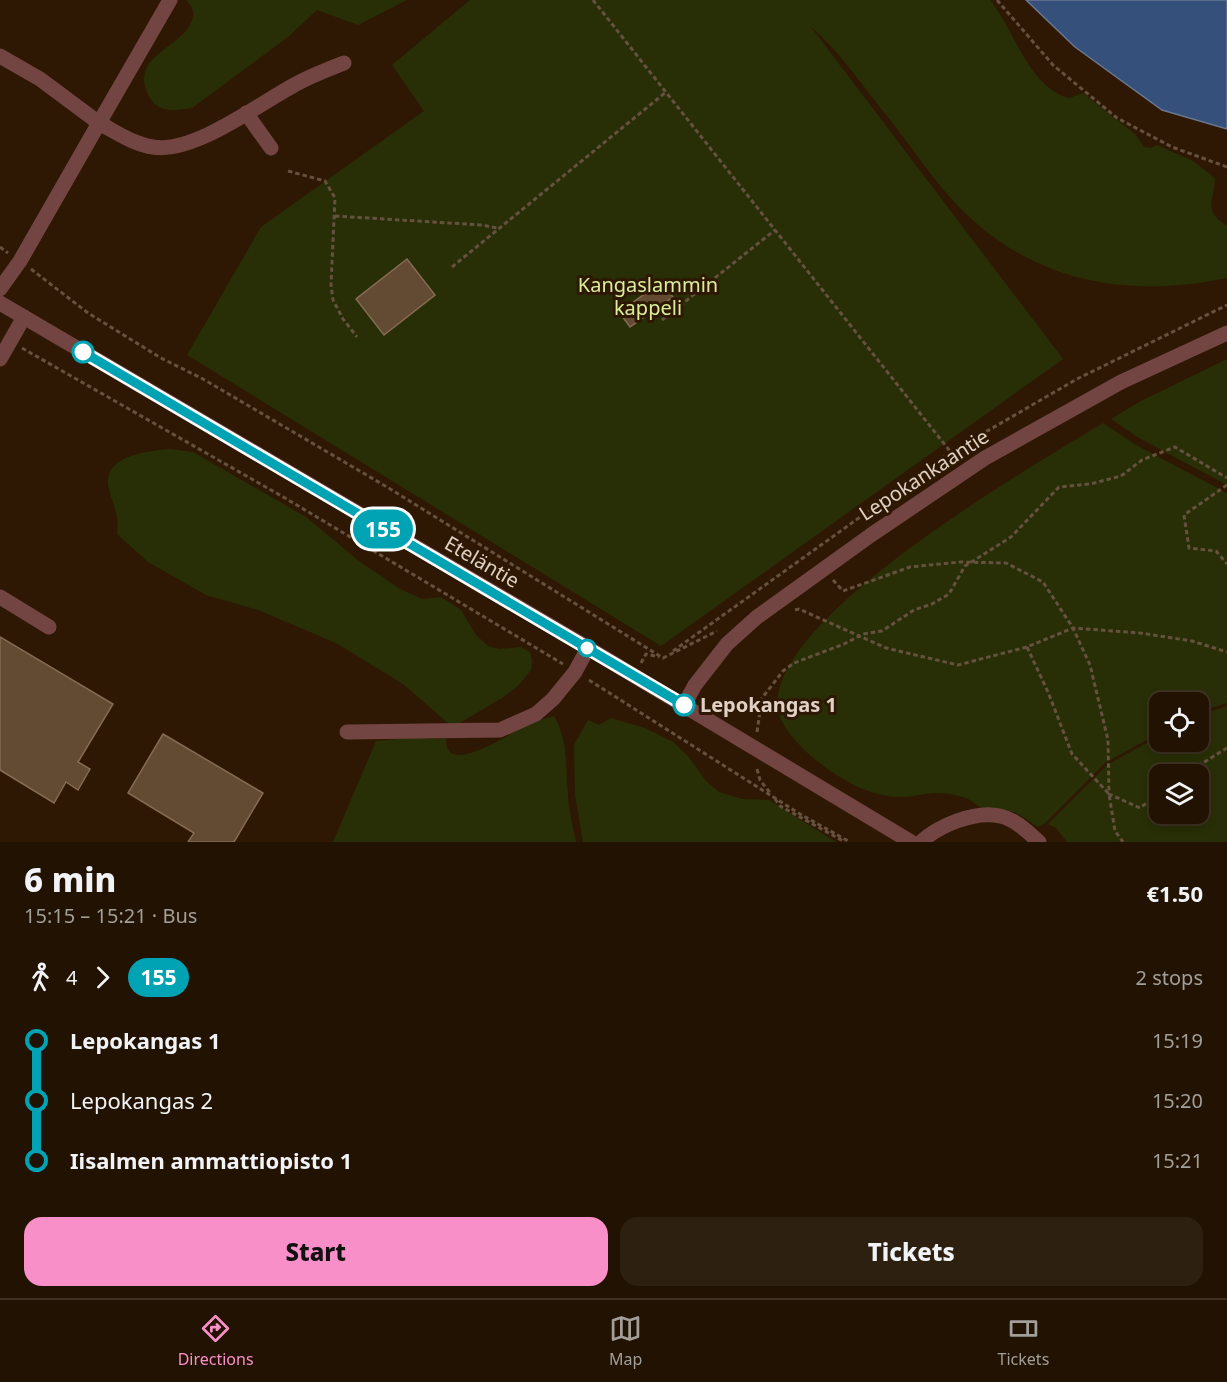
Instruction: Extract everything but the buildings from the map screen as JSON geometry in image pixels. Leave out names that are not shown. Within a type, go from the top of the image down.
[{"type":"street","points":[[0,289],[20,261],[170,0]]},
{"type":"street","points":[[0,56],[40,79],[99,123],[133,141],[154,147],[169,147],[208,136],[299,82],[344,63]]},
{"type":"street","points":[[246,113],[271,148]]},
{"type":"street","name":"Eteläntie","points":[[0,303],[588,648],[911,842]]},
{"type":"street","points":[[0,359],[24,317]]},
{"type":"street","name":"Lepokankaantie","points":[[684,705],[727,644],[757,617],[871,535],[985,458],[1121,382],[1227,333]]},
{"type":"street","points":[[0,597],[49,627]]},
{"type":"street","points":[[347,732],[500,730],[536,714],[553,699],[575,672],[588,648]]},
{"type":"street","points":[[921,842],[930,833],[952,822],[975,816],[1000,816],[1024,828],[1039,842]]},
{"type":"path","points":[[593,0],[966,470]]},
{"type":"path","points":[[997,0],[1053,65],[1117,118],[1172,147],[1227,167]]},
{"type":"path","points":[[452,267],[666,92]]},
{"type":"path","points":[[288,171],[325,181],[335,198],[331,285],[333,300],[343,319],[357,337]]},
{"type":"path","points":[[335,216],[482,225],[498,229]]},
{"type":"path","points":[[662,320],[775,230]]},
{"type":"path","points":[[0,247],[88,313],[161,358],[203,379],[387,487],[663,658],[727,626]]},
{"type":"path","points":[[11,341],[285,498],[575,672],[850,842]]},
{"type":"path","points":[[845,842],[780,806],[760,780],[757,770],[757,729],[762,698],[783,671],[794,663],[859,636],[882,631],[914,610],[932,604],[949,594],[965,566],[1011,537],[1059,487],[1090,484],[1121,476],[1142,460],[1175,447],[1227,478]]},
{"type":"path","points":[[1227,484],[1184,515],[1189,548],[1216,551],[1227,564]]},
{"type":"path","points":[[823,571],[843,591],[910,567],[971,562],[1006,562],[1043,582],[1073,628],[1090,665],[1108,740],[1109,794],[1115,831],[1123,842]]},
{"type":"path","points":[[788,611],[799,609],[886,648],[958,665],[1027,647],[1073,628],[1140,633],[1192,641],[1227,652]]},
{"type":"path","points":[[1027,647],[1048,692],[1072,754],[1109,794],[1140,808],[1149,801]]},
{"type":"path","points":[[1201,764],[1227,748]]},
{"type":"green space","points":[[186,0],[407,0],[358,25],[317,10],[288,37],[192,108],[163,109],[150,98],[145,84],[145,72],[150,62],[178,39],[192,20],[193,11]]},
{"type":"green space","name":"Kangaslammin kappeli","points":[[470,0],[990,0],[1043,83],[1069,98],[1083,93],[1135,134],[1144,147],[1151,148],[1157,145],[1193,161],[1215,178],[1211,205],[1214,215],[1227,226],[1227,278],[1189,284],[1153,286],[1117,284],[1082,278],[1049,268],[1017,252],[987,232],[958,206],[848,67],[811,27],[1063,359],[661,646],[187,355],[261,227],[424,111],[392,65]]},
{"type":"green space","points":[[1227,359],[1227,485],[1139,438],[1111,419],[1139,402]]},
{"type":"green space","points":[[1103,423],[1136,445],[1227,493],[1227,703],[1209,709],[1209,692],[1149,692],[1149,739],[1105,763],[1045,823],[1038,827],[1014,812],[983,808],[968,799],[953,794],[886,796],[858,787],[826,768],[804,750],[787,729],[778,709],[786,673],[814,632],[857,590],[910,548],[1021,473]]},
{"type":"green space","points":[[170,449],[193,452],[306,517],[359,561],[400,589],[422,599],[441,597],[461,610],[476,635],[488,646],[499,649],[521,647],[530,652],[531,670],[518,686],[502,698],[458,724],[449,724],[403,684],[336,643],[258,610],[206,595],[148,562],[117,534],[117,517],[108,478],[118,462],[128,457]]},
{"type":"green space","points":[[1227,706],[1227,842],[1067,842],[1056,828],[1048,824],[1107,765],[1149,742],[1149,752],[1209,752],[1209,712]]},
{"type":"green space","points":[[554,716],[564,745],[570,813],[576,842],[333,842],[376,741],[408,738],[446,739],[448,750],[456,755],[467,754],[480,750],[530,724]]},
{"type":"green space","points":[[611,718],[645,728],[673,742],[688,756],[707,782],[719,792],[742,799],[769,800],[836,842],[583,842],[575,795],[574,745],[588,720],[599,725]]},
{"type":"water","points":[[1026,0],[1227,0],[1227,129],[1162,110],[1075,47]]},
{"type":"bus line","name":"155","points":[[83,352],[684,705]]},
{"type":"place","name":"Lepokangas 1","points":[[684,705]]}]
